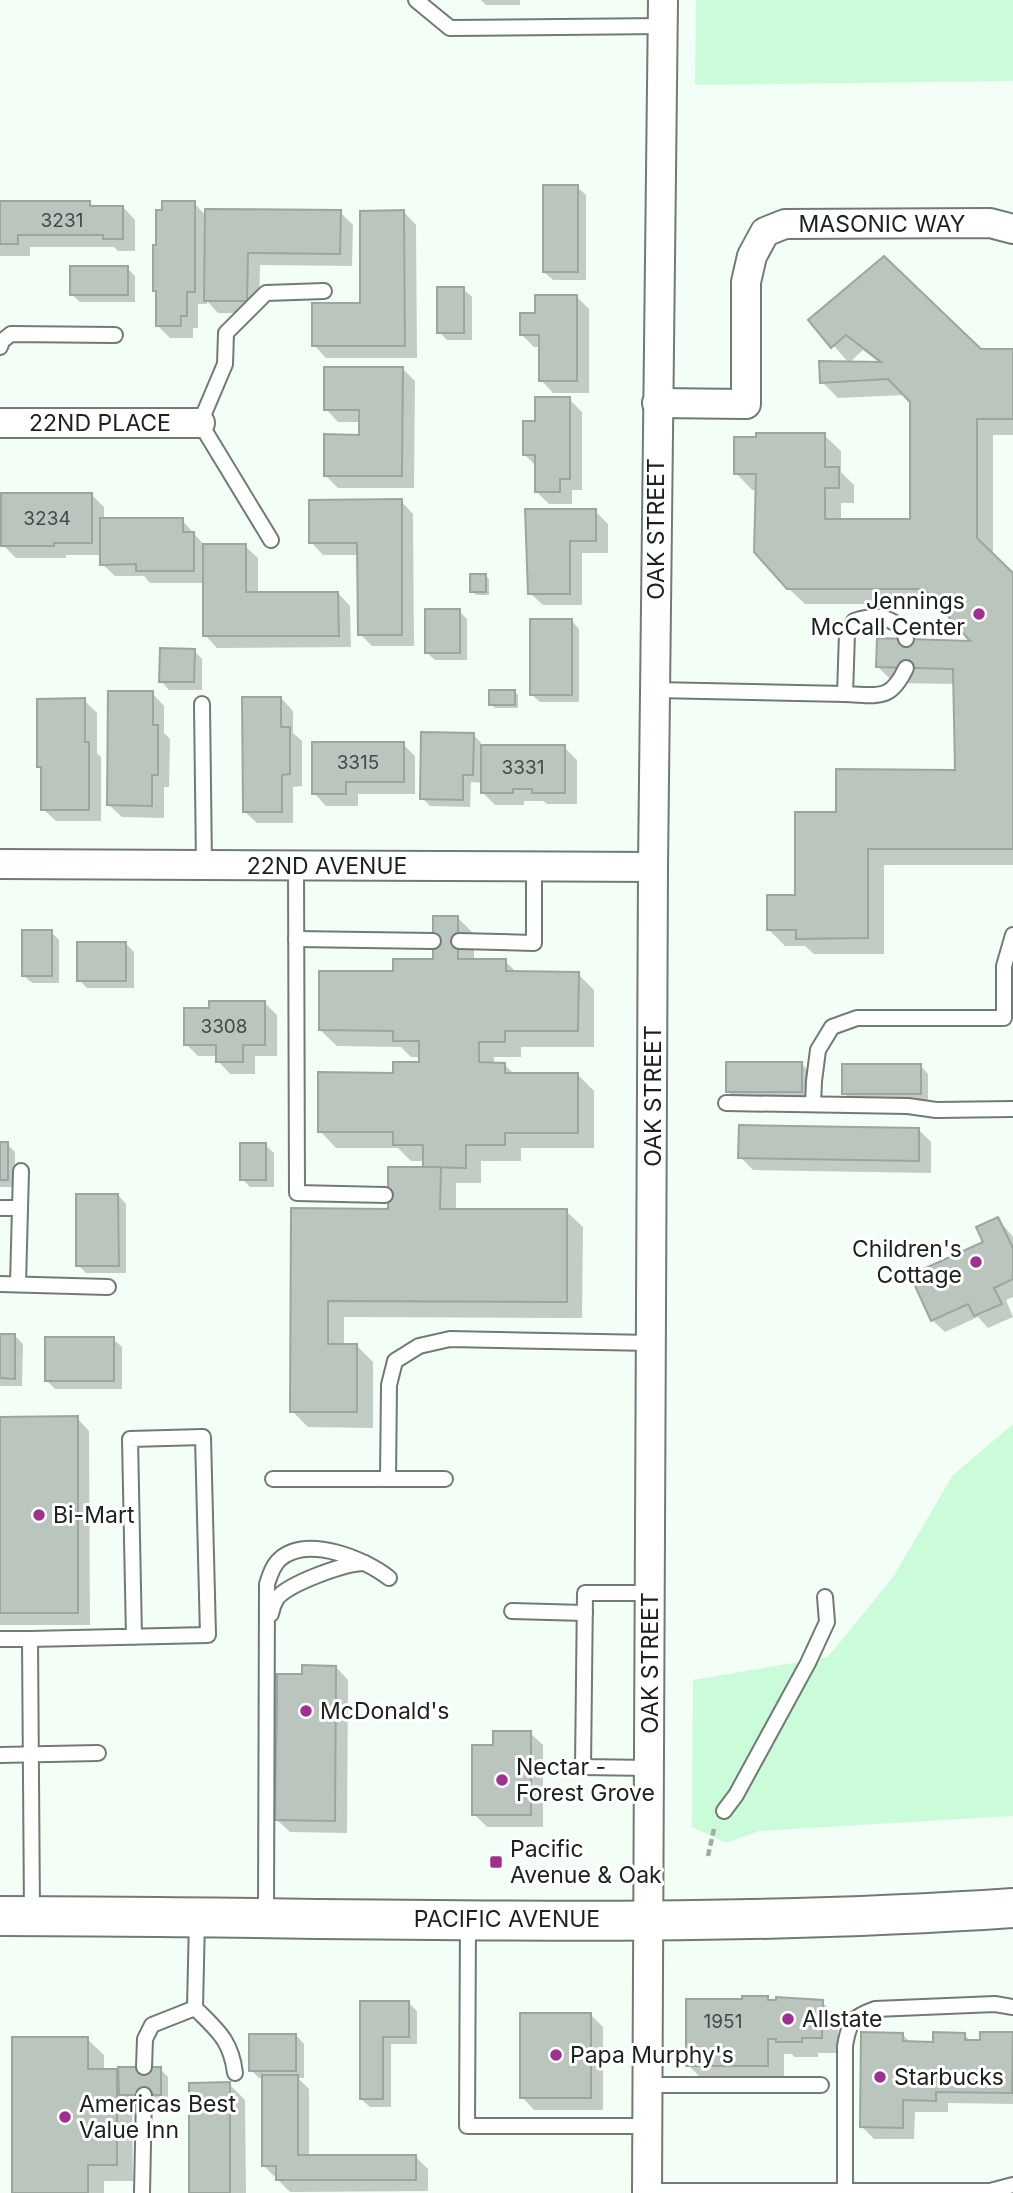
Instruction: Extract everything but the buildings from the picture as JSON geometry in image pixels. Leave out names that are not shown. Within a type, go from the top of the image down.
[{"type":"main road","name":"PACIFIC AVENUE","points":[[16,1916],[650,1920],[888,1915],[1013,1908]]},
{"type":"street","name":"OAK STREET","points":[[647,2192],[653,867],[663,13]]},
{"type":"street","name":"MASONIC WAY","points":[[657,403],[746,404],[746,282],[752,256],[765,232],[785,224],[990,223],[1013,229]]},
{"type":"street","name":"22ND PLACE","points":[[0,423],[200,423]]},
{"type":"street","name":"22ND AVENUE","points":[[0,864],[653,867]]},
{"type":"lane","points":[[416,1],[450,28],[663,13]]},
{"type":"lane","points":[[271,540],[200,423],[225,364],[226,333],[266,293],[324,291]]},
{"type":"lane","points":[[0,347],[2,341],[11,334],[115,335]]},
{"type":"lane","points":[[845,694],[847,634],[854,621],[867,617],[886,617],[903,628],[906,639]]},
{"type":"lane","points":[[655,690],[883,695],[898,686],[906,668]]},
{"type":"lane","points":[[202,704],[204,865]]},
{"type":"lane","points":[[296,865],[297,1193],[385,1195]]},
{"type":"lane","points":[[459,941],[534,943],[534,866]]},
{"type":"lane","points":[[813,1104],[818,1050],[832,1027],[857,1018],[1004,1018],[1004,966],[1013,935]]},
{"type":"lane","points":[[296,939],[433,941]]},
{"type":"lane","points":[[726,1103],[1013,1110]]},
{"type":"lane","points":[[18,1284],[21,1171]]},
{"type":"lane","points":[[0,1208],[19,1208]]},
{"type":"lane","points":[[0,1283],[108,1287]]},
{"type":"lane","points":[[388,1479],[389,1385],[395,1361],[419,1346],[450,1339],[652,1343]]},
{"type":"lane","points":[[0,1639],[134,1637],[208,1635],[204,1437],[130,1439],[134,1637]]},
{"type":"lane","points":[[273,1479],[445,1479]]},
{"type":"lane","points":[[266,1918],[267,1584],[279,1560],[297,1551],[321,1550],[354,1557],[389,1578]]},
{"type":"lane","points":[[267,1625],[273,1605],[279,1596],[299,1584],[347,1565],[366,1563]]},
{"type":"lane","points":[[650,1768],[583,1767],[585,1593],[651,1593]]},
{"type":"lane","points":[[724,1811],[736,1795],[827,1622],[825,1597]]},
{"type":"lane","points":[[512,1611],[585,1613]]},
{"type":"lane","points":[[16,1916],[31,1754],[30,1639]]},
{"type":"lane","points":[[0,1755],[99,1753]]},
{"type":"lane","points":[[197,1917],[195,2008],[222,2034],[233,2056],[235,2073]]},
{"type":"lane","points":[[468,1919],[467,2126],[648,2126]]},
{"type":"lane","points":[[845,2191],[845,2046],[848,2028],[857,2015],[875,2009],[995,2004],[1013,2007]]},
{"type":"lane","points":[[144,2067],[145,2039],[152,2025],[195,2008]]},
{"type":"lane","points":[[648,2085],[821,2085]]},
{"type":"lane","points":[[142,2193],[144,2095]]},
{"type":"lane","points":[[647,2192],[990,2191],[1013,2185]]},
{"type":"green space","points":[[696,0],[1013,0],[1013,81],[695,85]]},
{"type":"green space","points":[[1013,1424],[1013,1816],[759,1831],[726,1843],[692,1827],[693,1680],[828,1657],[893,1577],[953,1475]]},
{"type":"place","name":"Jennings McCall Center","points":[[979,614]]},
{"type":"place","name":"Children's Cottage","points":[[976,1262]]},
{"type":"place","name":"Bi-Mart","points":[[39,1515]]},
{"type":"place","name":"McDonald's","points":[[306,1711]]},
{"type":"place","name":"Nectar - Forest Grove","points":[[502,1780]]},
{"type":"place","name":"Pacific Avenue & Oak","points":[[496,1862]]},
{"type":"place","name":"Allstate","points":[[788,2019]]},
{"type":"place","name":"Papa Murphy's","points":[[556,2055]]},
{"type":"place","name":"Starbucks","points":[[880,2077]]},
{"type":"place","name":"Americas Best Value Inn","points":[[65,2117]]}]
